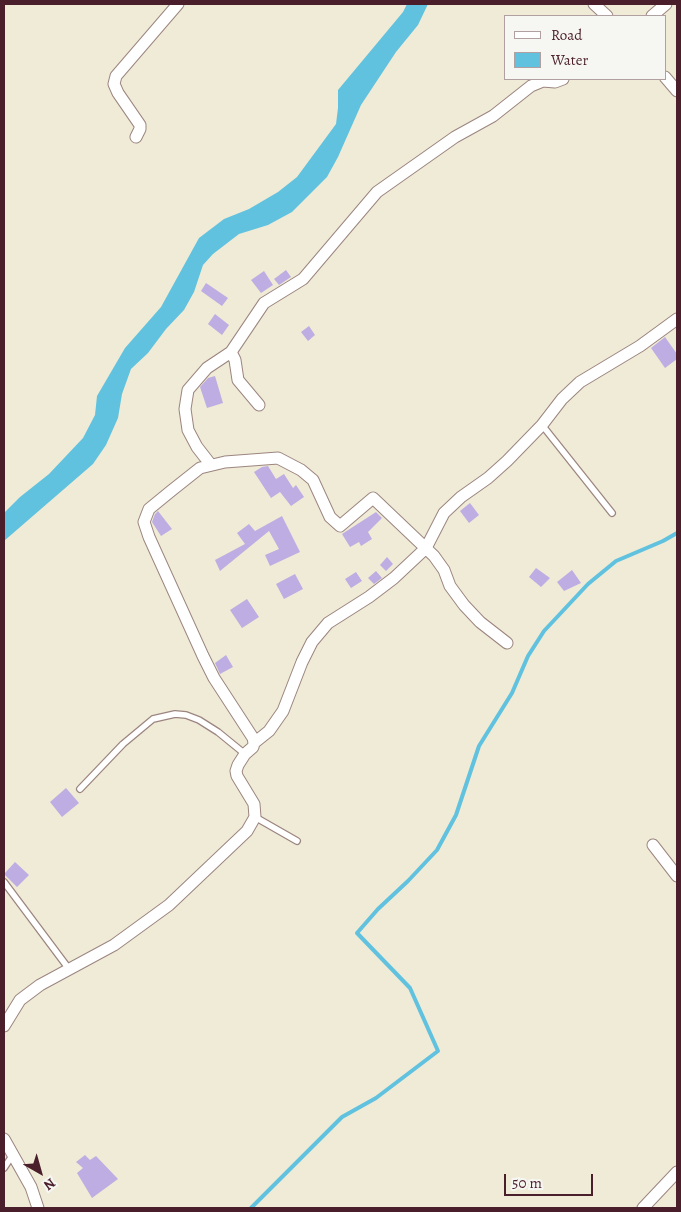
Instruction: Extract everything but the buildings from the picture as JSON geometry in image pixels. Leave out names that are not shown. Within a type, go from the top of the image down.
[{"type":"street","points":[[136,137],[140,124],[118,93],[114,84],[116,76],[178,4]]},
{"type":"street","points":[[594,4],[606,15]]},
{"type":"street","points":[[653,15],[666,4]]},
{"type":"street","points":[[666,78],[677,91]]},
{"type":"street","points":[[211,465],[197,447],[188,430],[184,409],[188,390],[207,368],[231,352],[264,303],[303,279],[378,192],[455,137],[492,116],[532,86],[544,81],[555,82],[560,80]]},
{"type":"street","points":[[4,1026],[20,1000],[40,985],[114,945],[169,905],[247,831],[255,817],[254,804],[237,776],[238,764],[244,754],[253,747],[254,743],[269,731],[283,711],[312,642],[328,623],[369,597],[394,578],[426,548],[444,513],[461,497],[507,462],[542,425],[562,399],[580,382],[640,346],[677,319]]},
{"type":"street","points":[[231,352],[238,380],[259,405]]},
{"type":"street","points":[[254,743],[244,723],[214,678],[203,656],[144,522],[149,509],[200,468],[225,462],[278,458],[301,470],[313,480],[330,516],[340,526],[373,498],[426,548],[444,570],[450,586],[464,605],[480,622],[507,643]]},
{"type":"street","points":[[653,846],[677,876]]},
{"type":"street","points":[[4,1139],[31,1187],[38,1208]]},
{"type":"street","points":[[643,1208],[677,1172]]},
{"type":"lane","points":[[542,425],[612,513]]},
{"type":"lane","points":[[80,789],[124,744],[153,719],[160,717],[175,714],[186,715],[199,720],[218,732],[244,754]]},
{"type":"lane","points":[[255,817],[297,841]]},
{"type":"lane","points":[[4,882],[69,969]]},
{"type":"lane","points":[[4,1168],[12,1156]]},
{"type":"water","points":[[407,4],[428,4],[418,25],[396,52],[361,105],[327,177],[292,212],[268,225],[239,234],[213,254],[203,265],[194,292],[184,310],[166,329],[148,353],[131,369],[122,394],[118,418],[106,445],[93,464],[4,541],[4,513],[20,497],[49,474],[83,438],[95,415],[97,396],[125,348],[161,307],[199,238],[224,219],[249,209],[278,192],[297,177],[336,124],[338,90],[403,12]]},
{"type":"waterway","points":[[251,1208],[342,1117],[376,1098],[438,1051],[410,988],[357,933],[378,909],[437,850],[456,815],[479,746],[512,693],[528,656],[544,631],[588,584],[616,561],[677,533]]}]
